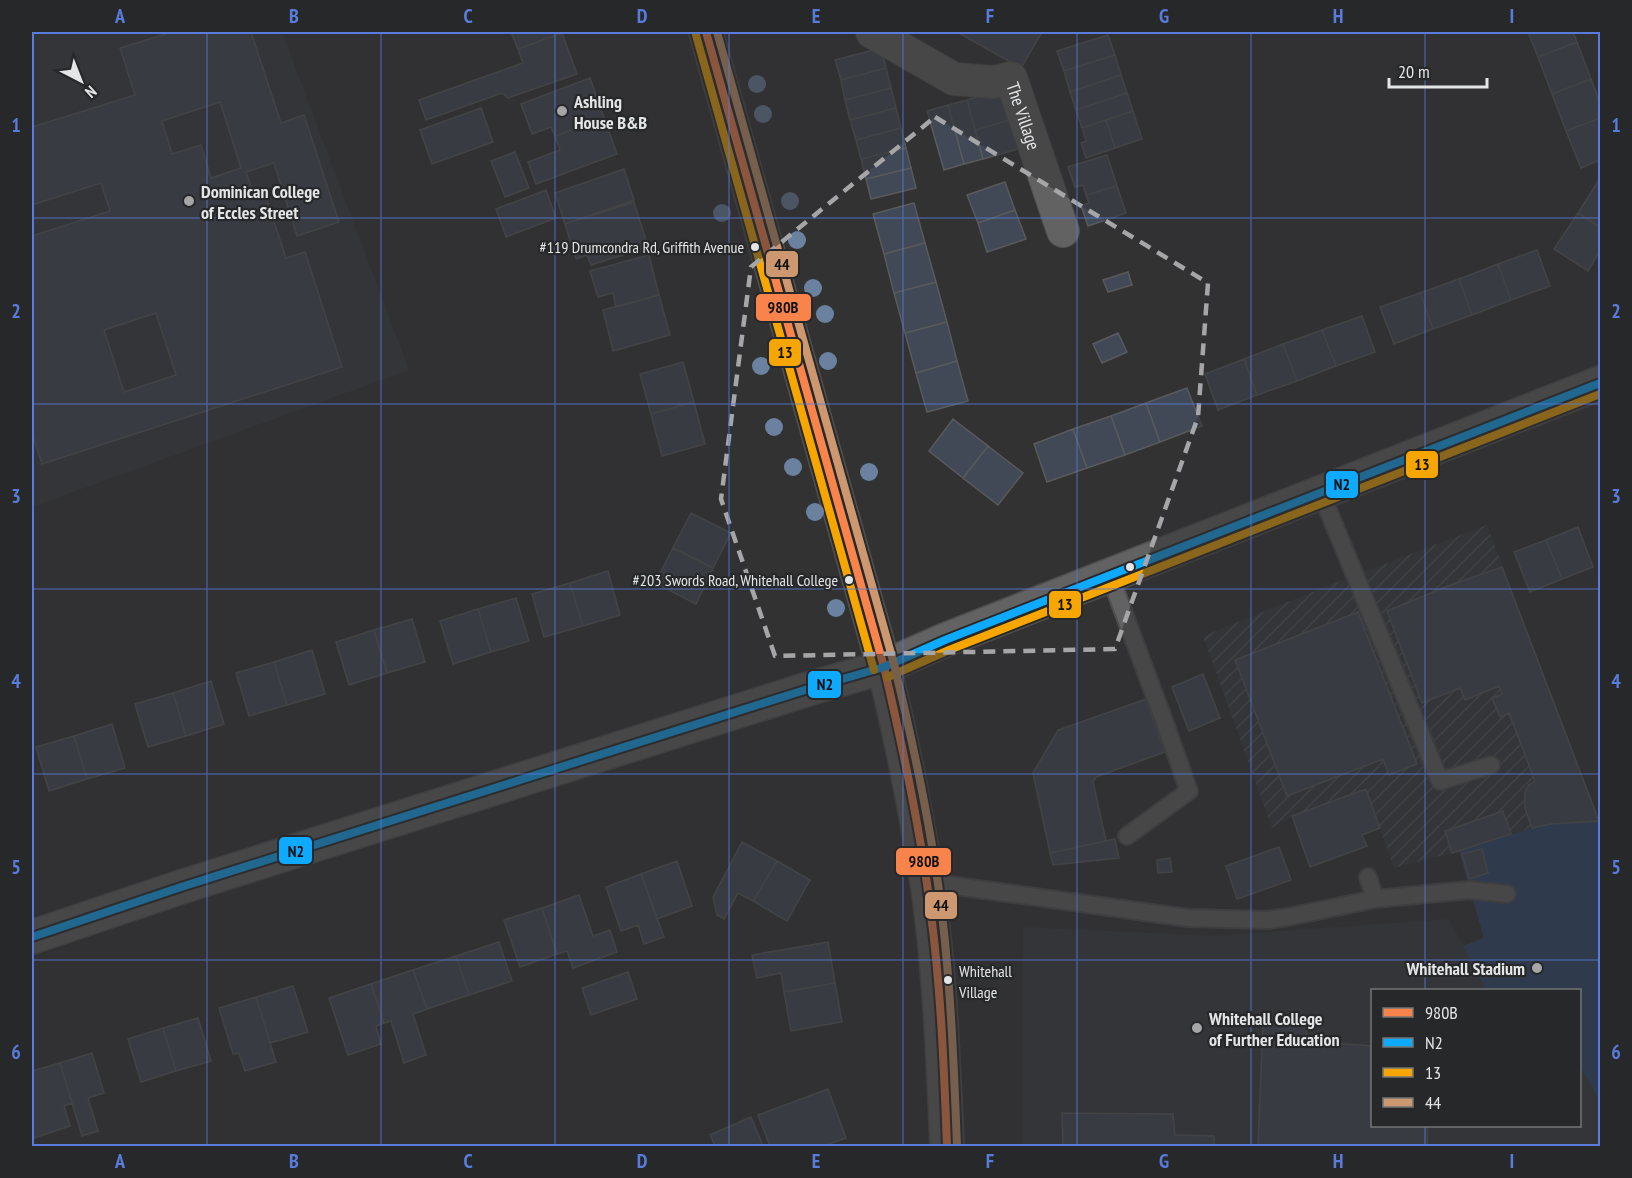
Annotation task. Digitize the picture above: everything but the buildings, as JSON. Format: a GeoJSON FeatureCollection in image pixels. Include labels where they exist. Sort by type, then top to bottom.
{"type":"FeatureCollection","features":[{"type":"Feature","properties":{"kind":"main road"},"geometry":{"type":"LineString","coordinates":[[712,33],[884,667],[904,757],[927,882],[941,1019],[947,1146]]}},
{"type":"Feature","properties":{"kind":"main road"},"geometry":{"type":"LineString","coordinates":[[32,937],[203,880],[884,667],[945,640],[1600,383]]}},
{"type":"Feature","properties":{"kind":"street","name":"The Village"},"geometry":{"type":"LineString","coordinates":[[872,32],[954,79],[993,82],[1011,78],[1063,231]]}},
{"type":"Feature","properties":{"kind":"lane"},"geometry":{"type":"LineString","coordinates":[[1321,493],[1440,781],[1491,765]]}},
{"type":"Feature","properties":{"kind":"lane"},"geometry":{"type":"LineString","coordinates":[[1110,576],[1160,708],[1188,791],[1127,836]]}},
{"type":"Feature","properties":{"kind":"lane"},"geometry":{"type":"LineString","coordinates":[[1368,877],[1375,899]]}},
{"type":"Feature","properties":{"kind":"lane"},"geometry":{"type":"LineString","coordinates":[[927,882],[1188,918],[1268,920],[1375,899],[1469,890],[1507,894]]}},
{"type":"Feature","properties":{"kind":"highlighted area"},"geometry":{"type":"Polygon","coordinates":[[[935,117],[1208,283],[1198,417],[1115,649],[775,656],[721,499],[751,267],[935,117]]]}},
{"type":"Feature","properties":{"kind":"shaded area","name":"Dominican College of Eccles Street"},"geometry":{"type":"Polygon","coordinates":[[[32,32],[282,32],[409,370],[32,507],[32,32]]]}},
{"type":"Feature","properties":{"kind":"shaded area"},"geometry":{"type":"Polygon","coordinates":[[[1487,525],[1599,821],[1551,824],[1394,868],[1366,790],[1292,816],[1272,828],[1203,636],[1487,525]]]}},
{"type":"Feature","properties":{"kind":"shaded area","name":"Whitehall Stadium"},"geometry":{"type":"Polygon","coordinates":[[[1600,820],[1600,1101],[1581,1068],[1581,989],[1485,989],[1463,946],[1484,938],[1459,851],[1551,824],[1600,820]]]}},
{"type":"Feature","properties":{"kind":"shaded area","name":"Whitehall College of Further Education"},"geometry":{"type":"Polygon","coordinates":[[[1449,919],[1485,989],[1371,989],[1371,1127],[1581,1127],[1581,1068],[1600,1101],[1600,1146],[1022,1146],[1023,927],[1217,936],[1449,919]]]}},
{"type":"Feature","properties":{"kind":"transit line","name":"980B"},"geometry":{"type":"LineString","coordinates":[[706,32],[884,667],[898,728],[927,883],[942,1030],[947,1146]]}},
{"type":"Feature","properties":{"kind":"transit line","name":"44"},"geometry":{"type":"LineString","coordinates":[[717,32],[894,664],[915,757],[928,820],[945,943],[952,1030],[957,1146]]}},
{"type":"Feature","properties":{"kind":"transit line","name":"13"},"geometry":{"type":"LineString","coordinates":[[696,35],[874,670]]}},
{"type":"Feature","properties":{"kind":"transit line","name":"N2"},"geometry":{"type":"LineString","coordinates":[[32,937],[181,887],[884,667],[945,640],[1600,383]]}},
{"type":"Feature","properties":{"kind":"transit line","name":"13"},"geometry":{"type":"LineString","coordinates":[[888,677],[949,650],[1600,394]]}},
{"type":"Feature","properties":{"kind":"place","name":"Ashling House B&B"},"geometry":{"type":"Point","coordinates":[562,111]}},
{"type":"Feature","properties":{"kind":"place","name":"Dominican College of Eccles Street"},"geometry":{"type":"Point","coordinates":[189,201]}},
{"type":"Feature","properties":{"kind":"place","name":"#119 Drumcondra Rd, Griffith Avenue"},"geometry":{"type":"Point","coordinates":[755,247]}},
{"type":"Feature","properties":{"kind":"place","name":"#203 Swords Road, Whitehall College"},"geometry":{"type":"Point","coordinates":[849,580]}},
{"type":"Feature","properties":{"kind":"place","name":"Whitehall Stadium"},"geometry":{"type":"Point","coordinates":[1537,968]}},
{"type":"Feature","properties":{"kind":"place","name":"Whitehall Village"},"geometry":{"type":"Point","coordinates":[948,980]}},
{"type":"Feature","properties":{"kind":"place","name":"Whitehall College of Further Education"},"geometry":{"type":"Point","coordinates":[1197,1028]}}]}
